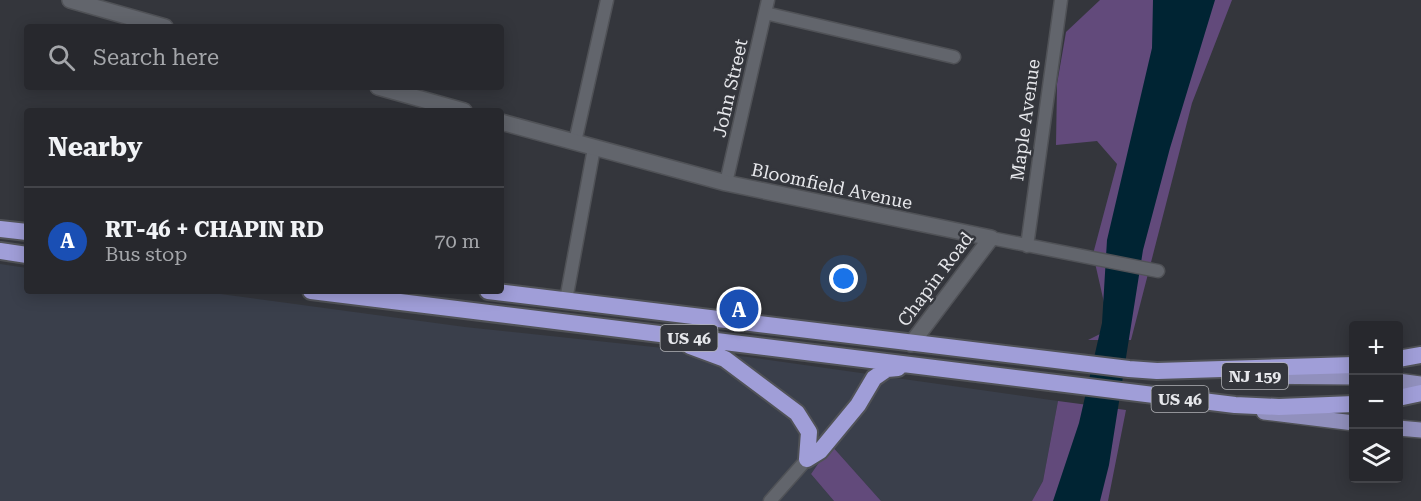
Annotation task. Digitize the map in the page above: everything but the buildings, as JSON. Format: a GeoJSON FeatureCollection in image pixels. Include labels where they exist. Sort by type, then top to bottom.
{"type":"FeatureCollection","features":[{"type":"Feature","properties":{"kind":"highway"},"geometry":{"type":"LineString","coordinates":[[0,229],[24,232]]}},
{"type":"Feature","properties":{"kind":"highway"},"geometry":{"type":"LineString","coordinates":[[0,251],[24,255]]}},
{"type":"Feature","properties":{"kind":"highway","name":"US 46"},"geometry":{"type":"LineString","coordinates":[[504,293],[1072,364],[1129,369],[1157,371],[1349,365]]}},
{"type":"Feature","properties":{"kind":"highway","name":"US 46"},"geometry":{"type":"LineString","coordinates":[[336,294],[1235,405],[1280,407],[1349,405]]}},
{"type":"Feature","properties":{"kind":"highway"},"geometry":{"type":"LineString","coordinates":[[638,331],[705,350],[744,371],[806,423],[810,442],[807,459]]}},
{"type":"Feature","properties":{"kind":"highway"},"geometry":{"type":"LineString","coordinates":[[1403,358],[1421,355]]}},
{"type":"Feature","properties":{"kind":"highway"},"geometry":{"type":"LineString","coordinates":[[807,459],[820,451],[858,405],[868,386],[880,373],[887,369],[915,367]]}},
{"type":"Feature","properties":{"kind":"highway"},"geometry":{"type":"LineString","coordinates":[[1403,395],[1419,387]]}},
{"type":"Feature","properties":{"kind":"main road","name":"NJ 159"},"geometry":{"type":"LineString","coordinates":[[1157,371],[1202,375],[1349,377]]}},
{"type":"Feature","properties":{"kind":"main road"},"geometry":{"type":"LineString","coordinates":[[1403,382],[1419,387]]}},
{"type":"Feature","properties":{"kind":"main road","name":"NJ 159"},"geometry":{"type":"LineString","coordinates":[[1235,405],[1287,416],[1349,423]]}},
{"type":"Feature","properties":{"kind":"main road"},"geometry":{"type":"LineString","coordinates":[[1403,428],[1421,430]]}},
{"type":"Feature","properties":{"kind":"street"},"geometry":{"type":"LineString","coordinates":[[70,0],[154,24]]}},
{"type":"Feature","properties":{"kind":"street"},"geometry":{"type":"LineString","coordinates":[[575,142],[607,0]]}},
{"type":"Feature","properties":{"kind":"street","name":"Maple Avenue"},"geometry":{"type":"LineString","coordinates":[[1027,246],[1061,0]]}},
{"type":"Feature","properties":{"kind":"street"},"geometry":{"type":"LineString","coordinates":[[767,6],[954,57]]}},
{"type":"Feature","properties":{"kind":"street","name":"John Street"},"geometry":{"type":"LineString","coordinates":[[726,183],[767,6]]}},
{"type":"Feature","properties":{"kind":"street"},"geometry":{"type":"LineString","coordinates":[[389,90],[453,108]]}},
{"type":"Feature","properties":{"kind":"street","name":"Bloomfield Avenue"},"geometry":{"type":"LineString","coordinates":[[504,123],[726,183],[1158,271]]}},
{"type":"Feature","properties":{"kind":"street"},"geometry":{"type":"LineString","coordinates":[[566,300],[594,148]]}},
{"type":"Feature","properties":{"kind":"street","name":"Chapin Road"},"geometry":{"type":"LineString","coordinates":[[911,344],[991,238]]}},
{"type":"Feature","properties":{"kind":"street"},"geometry":{"type":"LineString","coordinates":[[770,501],[807,459]]}},
{"type":"Feature","properties":{"kind":"shaded area"},"geometry":{"type":"Polygon","coordinates":[[[1100,0],[1232,0],[1192,103],[1131,340],[1088,340],[1110,329],[1093,254],[1117,164],[1097,141],[1056,145],[1057,84],[1066,32],[1100,0]]]}},
{"type":"Feature","properties":{"kind":"shaded area"},"geometry":{"type":"Polygon","coordinates":[[[0,264],[24,268],[24,294],[220,294],[465,327],[748,357],[1058,401],[1043,481],[1032,501],[881,501],[831,445],[811,474],[834,501],[0,501],[0,264]]]}},
{"type":"Feature","properties":{"kind":"shaded area"},"geometry":{"type":"Polygon","coordinates":[[[1058,401],[1126,410],[1108,501],[1032,501],[1043,481],[1058,401]]]}},
{"type":"Feature","properties":{"kind":"shaded area"},"geometry":{"type":"Polygon","coordinates":[[[831,445],[881,501],[834,501],[811,474],[831,445]]]}},
{"type":"Feature","properties":{"kind":"water"},"geometry":{"type":"Polygon","coordinates":[[[1153,0],[1215,0],[1170,148],[1143,250],[1109,465],[1100,501],[1053,501],[1079,423],[1102,323],[1107,240],[1152,48],[1153,0]]]}},
{"type":"Feature","properties":{"kind":"place","name":"RT-46 + CHAPIN RD"},"geometry":{"type":"Point","coordinates":[739,309]}}]}
